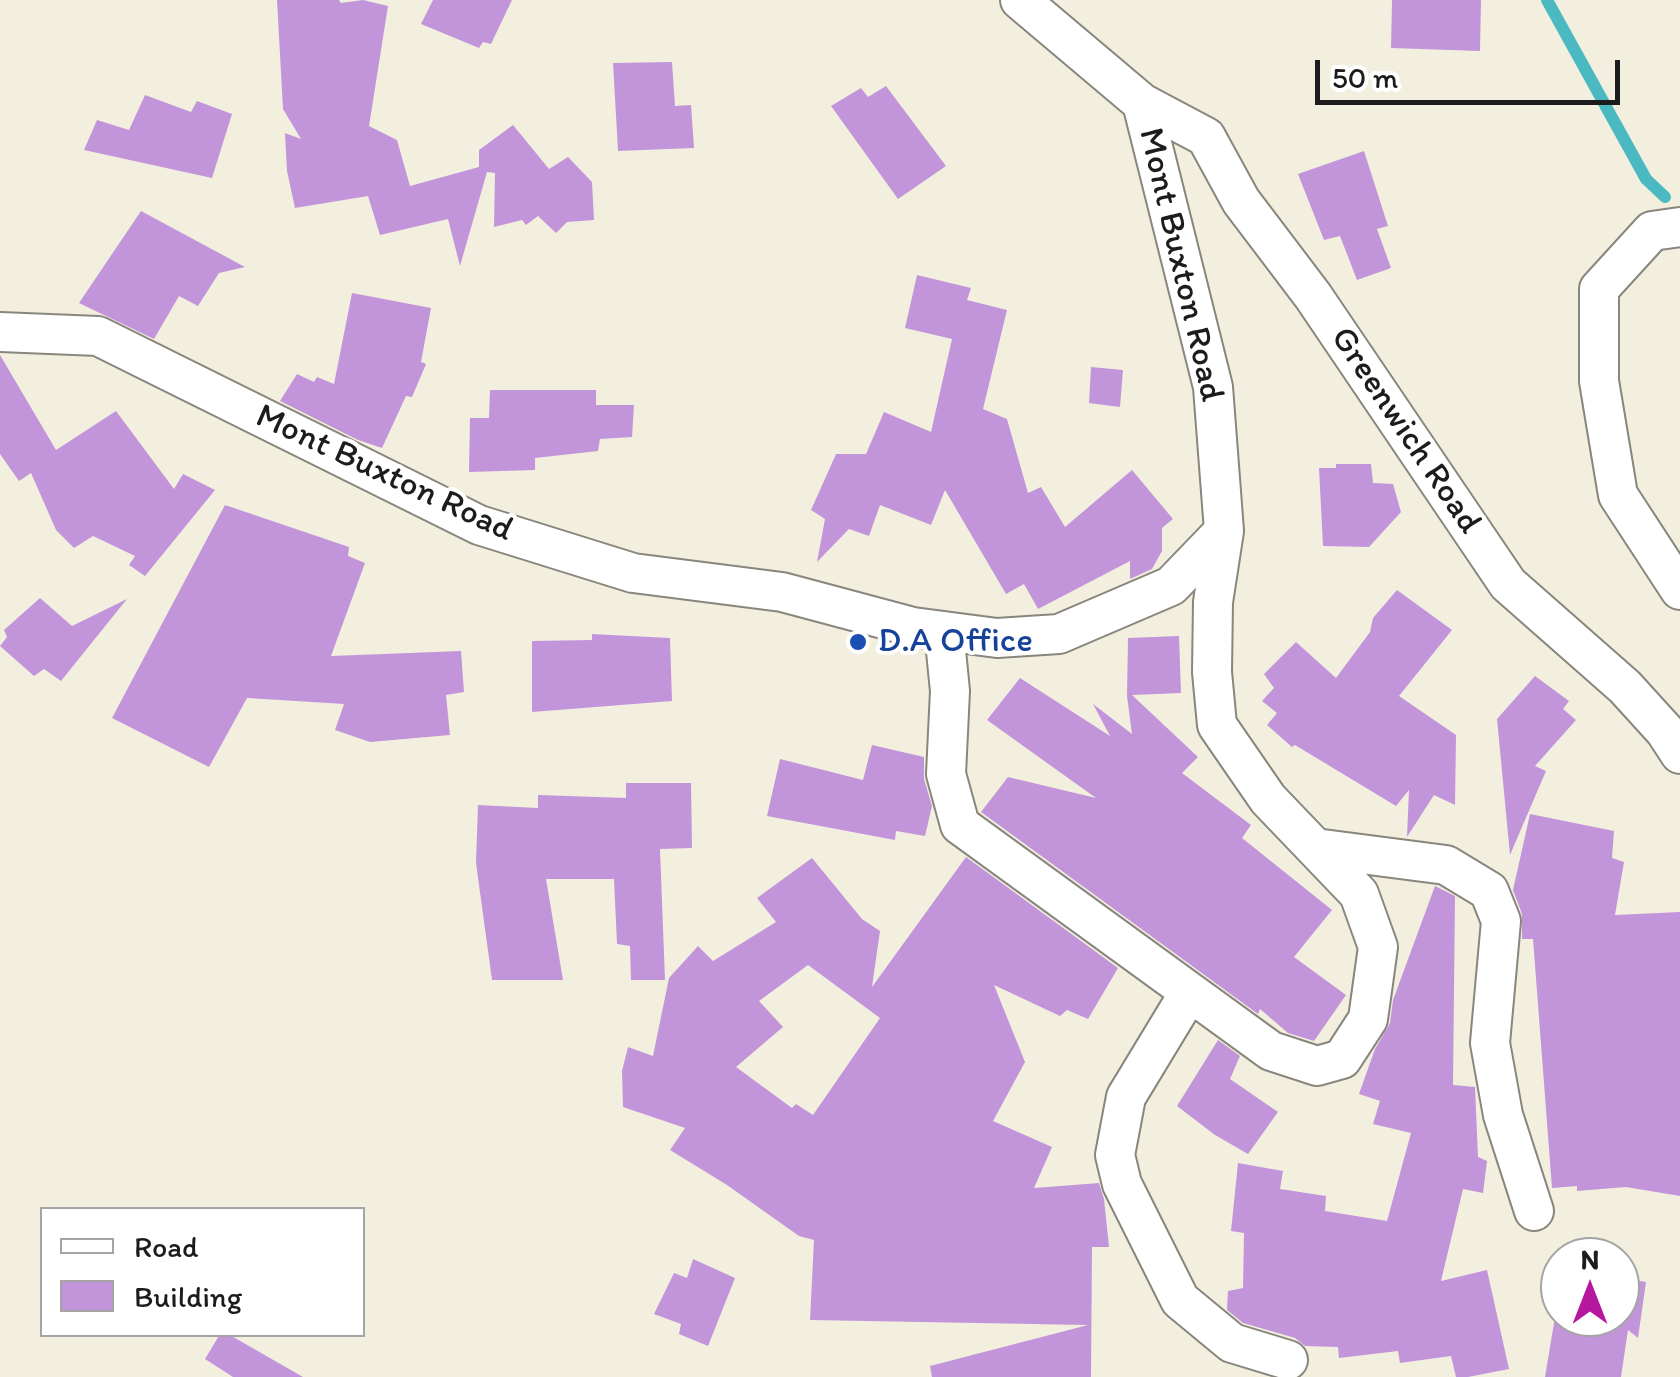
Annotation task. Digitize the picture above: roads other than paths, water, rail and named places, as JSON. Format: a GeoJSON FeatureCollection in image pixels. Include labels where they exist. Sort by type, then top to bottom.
{"type":"FeatureCollection","features":[{"type":"Feature","properties":{"kind":"street","name":"Mont Buxton Road"},"geometry":{"type":"LineString","coordinates":[[0,332],[98,336],[479,525],[633,573],[782,592],[913,627],[997,638],[1059,634],[1171,586],[1224,531],[1213,387],[1142,103],[1020,0]]}},
{"type":"Feature","properties":{"kind":"street","name":"Greenwich Road"},"geometry":{"type":"LineString","coordinates":[[1142,103],[1206,137],[1241,201],[1312,296],[1508,584],[1625,687],[1680,754]]}},
{"type":"Feature","properties":{"kind":"street"},"geometry":{"type":"LineString","coordinates":[[1680,227],[1652,231],[1599,289],[1599,381],[1618,496],[1680,590]]}},
{"type":"Feature","properties":{"kind":"street"},"geometry":{"type":"LineString","coordinates":[[944,631],[950,690],[946,774],[960,824],[1271,1052],[1317,1066],[1342,1059],[1368,1019],[1378,946],[1360,894],[1268,799],[1218,725],[1212,672],[1213,602],[1224,531]]}},
{"type":"Feature","properties":{"kind":"street"},"geometry":{"type":"LineString","coordinates":[[1314,848],[1446,865],[1488,891],[1501,922],[1490,1043],[1503,1115],[1534,1211]]}},
{"type":"Feature","properties":{"kind":"street"},"geometry":{"type":"LineString","coordinates":[[1189,992],[1126,1097],[1115,1155],[1122,1184],[1180,1300],[1232,1343],[1288,1360]]}},
{"type":"Feature","properties":{"kind":"waterway"},"geometry":{"type":"LineString","coordinates":[[1547,0],[1646,179],[1665,197]]}},
{"type":"Feature","properties":{"kind":"place","name":"D.A Office"},"geometry":{"type":"Point","coordinates":[858,642]}}]}
